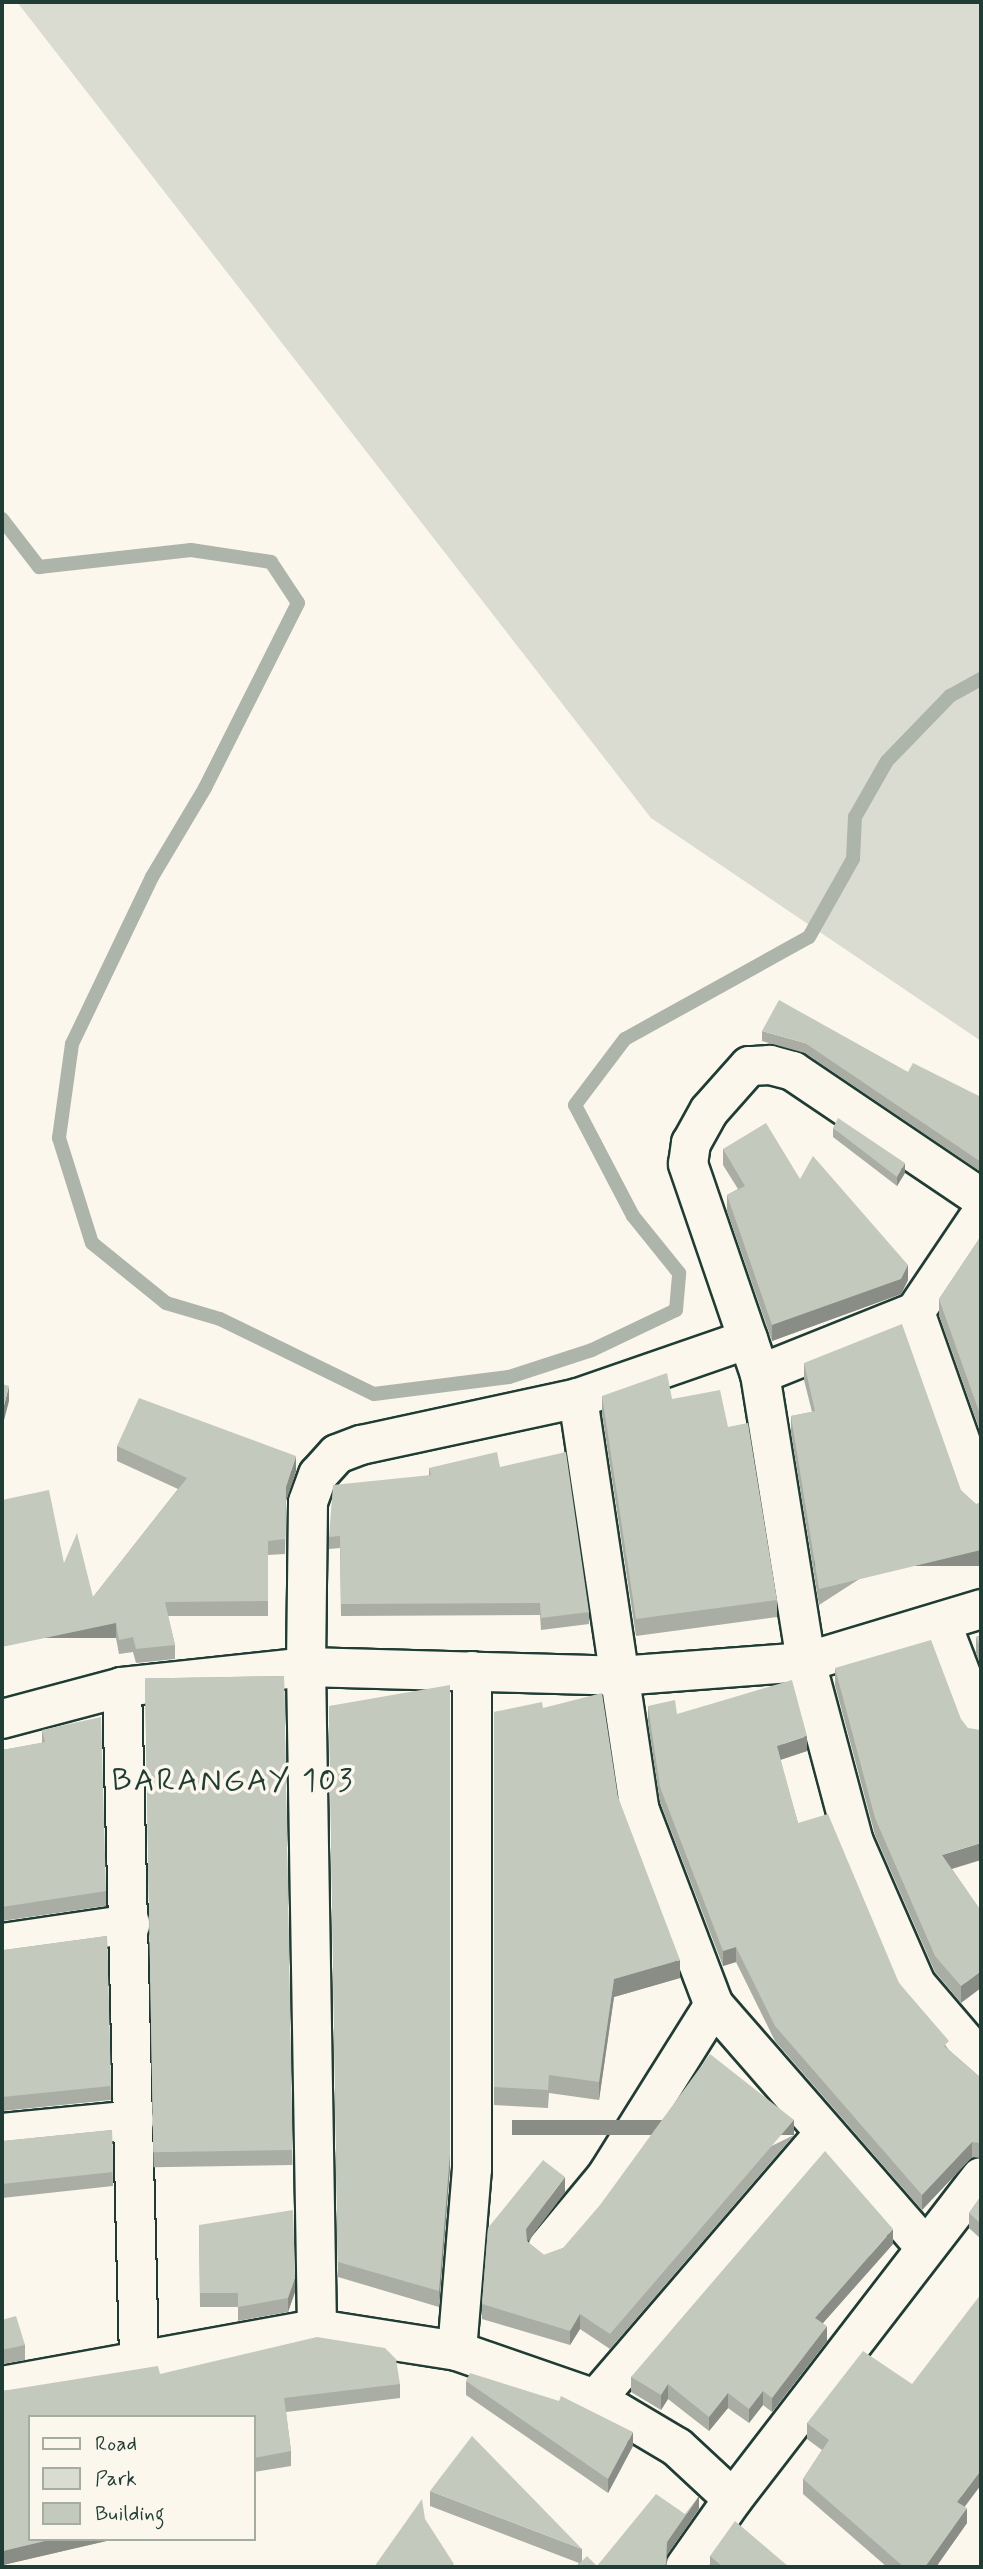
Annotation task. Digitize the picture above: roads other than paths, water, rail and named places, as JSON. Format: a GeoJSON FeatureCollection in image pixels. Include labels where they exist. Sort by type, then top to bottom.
{"type":"FeatureCollection","features":[{"type":"Feature","properties":{"kind":"street"},"geometry":{"type":"LineString","coordinates":[[981,1198],[793,1071],[749,1066],[709,1111],[688,1164],[754,1357],[806,1662],[854,1842],[911,1972],[981,2060]]}},
{"type":"Feature","properties":{"kind":"street"},"geometry":{"type":"LineString","coordinates":[[317,2329],[306,1667],[308,1502],[318,1475],[337,1454],[754,1357],[915,1312],[981,1214]]}},
{"type":"Feature","properties":{"kind":"street"},"geometry":{"type":"LineString","coordinates":[[915,1312],[981,1499]]}},
{"type":"Feature","properties":{"kind":"street"},"geometry":{"type":"LineString","coordinates":[[578,1398],[639,1808],[714,2005],[823,2135],[923,2245]]}},
{"type":"Feature","properties":{"kind":"street"},"geometry":{"type":"LineString","coordinates":[[2,1719],[122,1687],[306,1667],[619,1676],[806,1662],[981,1609]]}},
{"type":"Feature","properties":{"kind":"street"},"geometry":{"type":"LineString","coordinates":[[941,1622],[981,1727]]}},
{"type":"Feature","properties":{"kind":"street"},"geometry":{"type":"LineString","coordinates":[[457,2351],[472,2169],[472,1671]]}},
{"type":"Feature","properties":{"kind":"street"},"geometry":{"type":"LineString","coordinates":[[122,1687],[131,1924],[139,2357]]}},
{"type":"Feature","properties":{"kind":"street"},"geometry":{"type":"LineString","coordinates":[[2,1944],[131,1924]]}},
{"type":"Feature","properties":{"kind":"street"},"geometry":{"type":"LineString","coordinates":[[547,2248],[606,2177],[714,2005]]}},
{"type":"Feature","properties":{"kind":"street"},"geometry":{"type":"LineString","coordinates":[[2,2133],[134,2120]]}},
{"type":"Feature","properties":{"kind":"street"},"geometry":{"type":"LineString","coordinates":[[596,2399],[823,2135]]}},
{"type":"Feature","properties":{"kind":"street"},"geometry":{"type":"LineString","coordinates":[[685,2567],[923,2245],[981,2178]]}},
{"type":"Feature","properties":{"kind":"street"},"geometry":{"type":"LineString","coordinates":[[2,2386],[139,2357],[317,2329],[457,2351],[596,2399],[677,2447],[733,2499]]}},
{"type":"Feature","properties":{"kind":"waterway"},"geometry":{"type":"LineString","coordinates":[[2,519],[39,567],[191,550],[271,562],[298,603],[205,788],[152,877],[72,1044],[59,1138],[92,1243],[166,1303],[220,1319],[374,1394],[509,1377],[592,1350],[676,1310],[679,1273],[633,1216],[575,1105],[625,1039],[809,937],[853,859],[855,817],[887,761],[950,696],[981,679]]}},
{"type":"Feature","properties":{"kind":"district","name":"BARANGAY 103"},"geometry":{"type":"Point","coordinates":[233,1781]}}]}
